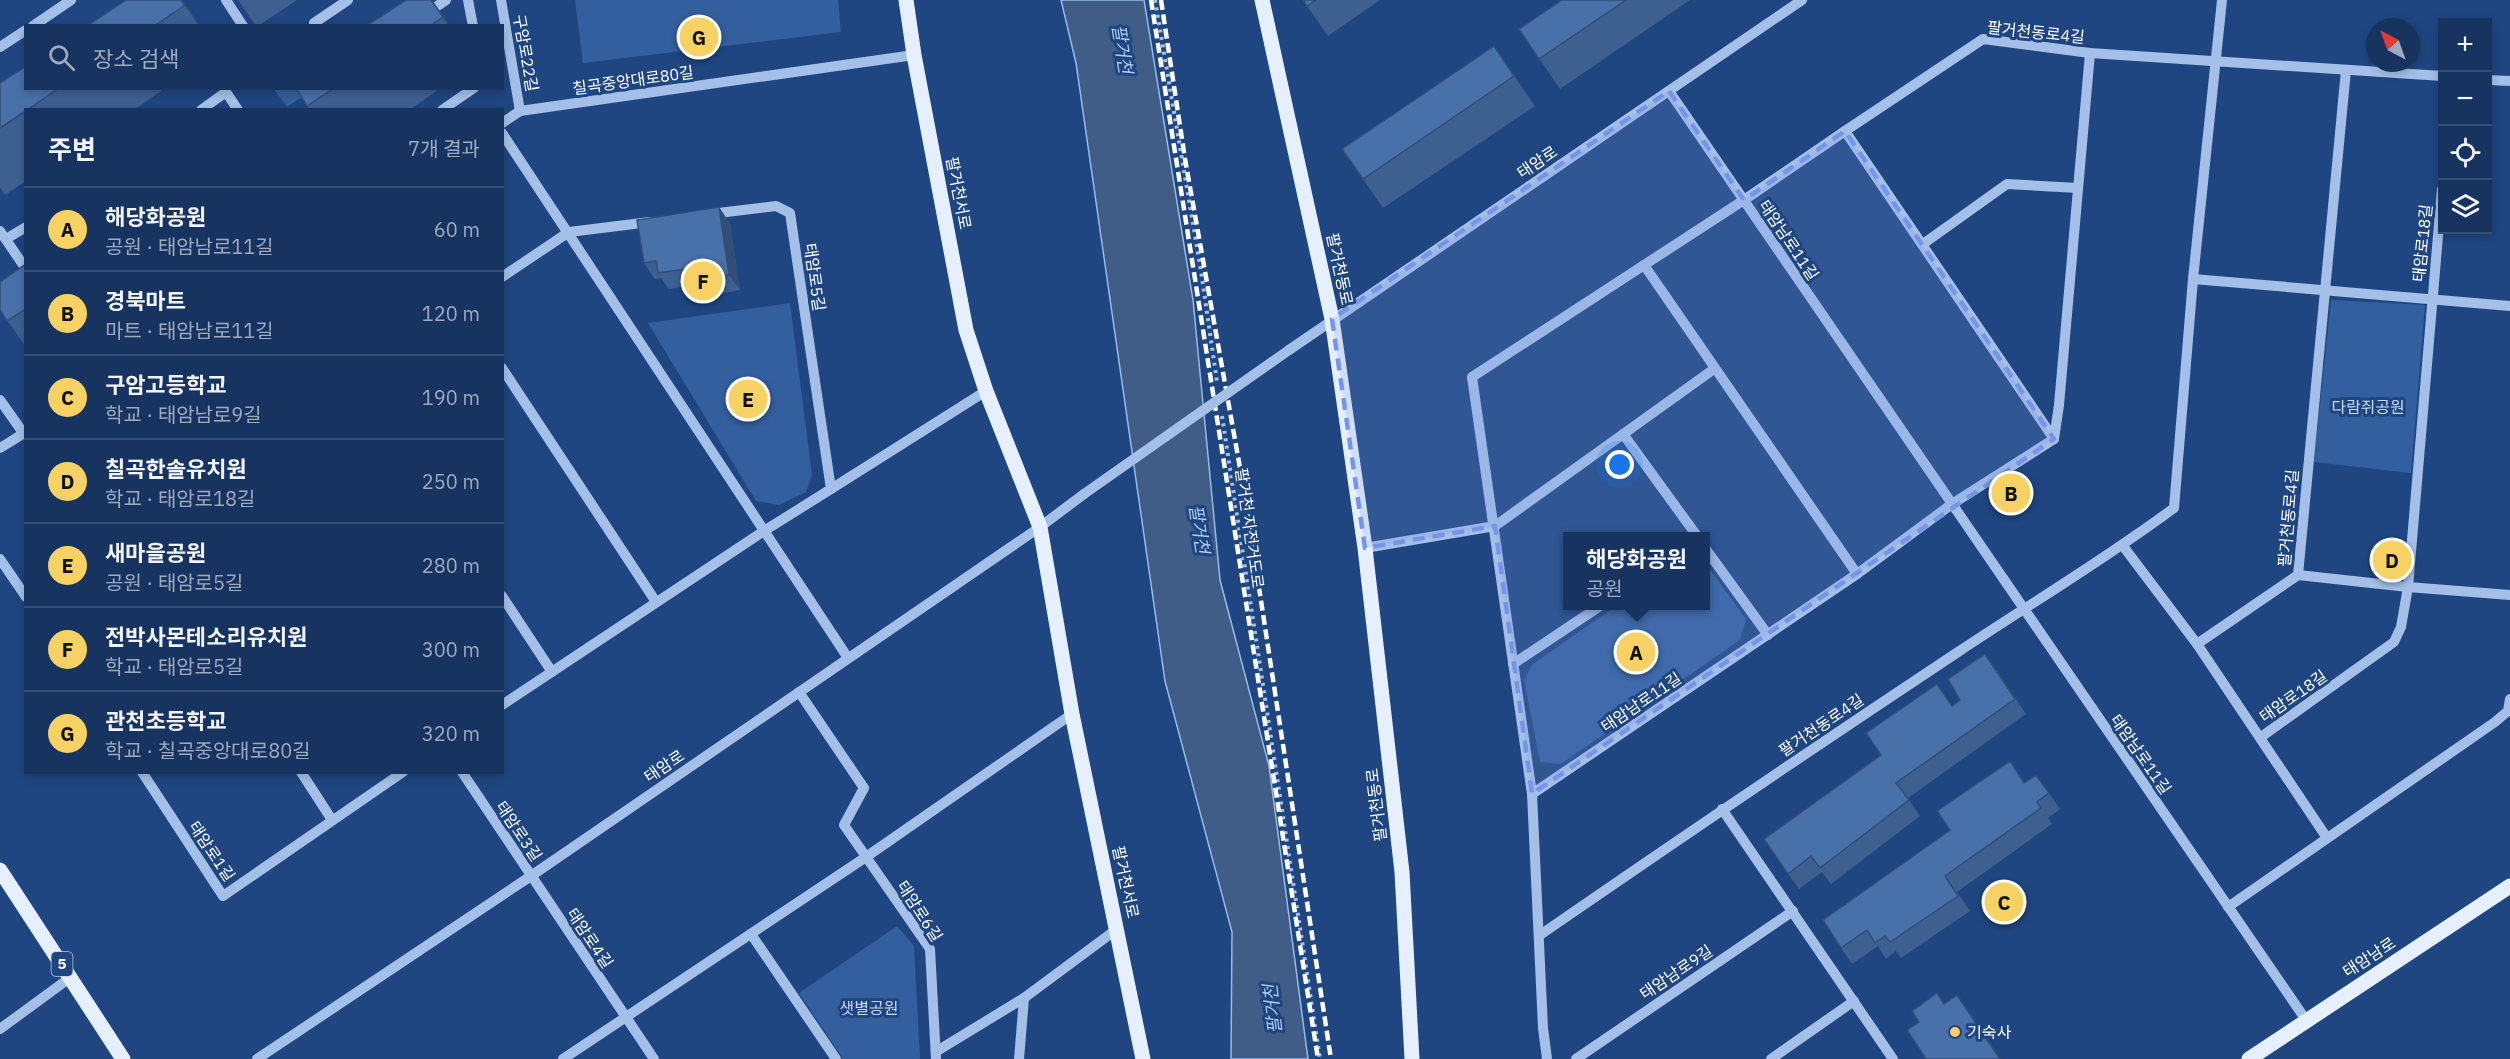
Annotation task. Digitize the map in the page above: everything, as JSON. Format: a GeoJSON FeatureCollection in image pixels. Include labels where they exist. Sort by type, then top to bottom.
{"type":"FeatureCollection","features":[{"type":"Feature","properties":{"kind":"main road","name":"팔거천서로"},"geometry":{"type":"LineString","coordinates":[[906,0],[914,55],[966,330],[986,391],[1040,527],[1072,714],[1118,928],[1143,1059]]}},
{"type":"Feature","properties":{"kind":"main road","name":"팔거천동로"},"geometry":{"type":"LineString","coordinates":[[1263,0],[1332,319],[1365,548],[1402,872],[1412,1059]]}},
{"type":"Feature","properties":{"kind":"main road","name":"5"},"geometry":{"type":"LineString","coordinates":[[0,870],[123,1059]]}},
{"type":"Feature","properties":{"kind":"main road","name":"태암남로"},"geometry":{"type":"LineString","coordinates":[[2249,1059],[2510,886]]}},
{"type":"Feature","properties":{"kind":"street"},"geometry":{"type":"LineString","coordinates":[[36,24],[71,0]]}},
{"type":"Feature","properties":{"kind":"street"},"geometry":{"type":"LineString","coordinates":[[226,0],[242,24]]}},
{"type":"Feature","properties":{"kind":"street"},"geometry":{"type":"LineString","coordinates":[[314,24],[348,0]]}},
{"type":"Feature","properties":{"kind":"street"},"geometry":{"type":"LineString","coordinates":[[411,24],[446,0]]}},
{"type":"Feature","properties":{"kind":"street"},"geometry":{"type":"LineString","coordinates":[[468,0],[473,24]]}},
{"type":"Feature","properties":{"kind":"street","name":"구암로22길"},"geometry":{"type":"LineString","coordinates":[[501,0],[520,111]]}},
{"type":"Feature","properties":{"kind":"street","name":"태암로"},"geometry":{"type":"LineString","coordinates":[[257,1059],[531,876],[1040,527],[1332,319],[1802,0]]}},
{"type":"Feature","properties":{"kind":"street","name":"팔거천동로4길"},"geometry":{"type":"LineString","coordinates":[[1540,935],[2023,609],[2123,546],[2174,508],[2193,279],[2222,0]]}},
{"type":"Feature","properties":{"kind":"street"},"geometry":{"type":"LineString","coordinates":[[0,47],[24,31]]}},
{"type":"Feature","properties":{"kind":"street","name":"팔거천동로4길"},"geometry":{"type":"LineString","coordinates":[[1845,131],[1983,39],[2090,53],[2438,76]]}},
{"type":"Feature","properties":{"kind":"street"},"geometry":{"type":"LineString","coordinates":[[2054,439],[2059,405],[2090,53]]}},
{"type":"Feature","properties":{"kind":"street","name":"칠곡중앙대로80길"},"geometry":{"type":"LineString","coordinates":[[504,122],[520,111],[914,55]]}},
{"type":"Feature","properties":{"kind":"street","name":"팔거천동로4길"},"geometry":{"type":"LineString","coordinates":[[2197,644],[2298,575],[2346,70]]}},
{"type":"Feature","properties":{"kind":"street"},"geometry":{"type":"LineString","coordinates":[[2492,80],[2510,81]]}},
{"type":"Feature","properties":{"kind":"street"},"geometry":{"type":"LineString","coordinates":[[445,108],[471,90]]}},
{"type":"Feature","properties":{"kind":"street","name":"태암남로11길"},"geometry":{"type":"LineString","coordinates":[[1669,91],[2306,1020]]}},
{"type":"Feature","properties":{"kind":"street"},"geometry":{"type":"LineString","coordinates":[[204,108],[226,92],[237,108]]}},
{"type":"Feature","properties":{"kind":"street"},"geometry":{"type":"LineString","coordinates":[[1845,131],[2054,439]]}},
{"type":"Feature","properties":{"kind":"street","name":"태암남로11길"},"geometry":{"type":"LineString","coordinates":[[1495,526],[1472,377],[1744,200],[1845,131]]}},
{"type":"Feature","properties":{"kind":"street"},"geometry":{"type":"LineString","coordinates":[[504,136],[848,658]]}},
{"type":"Feature","properties":{"kind":"street"},"geometry":{"type":"LineString","coordinates":[[1923,244],[2007,184],[2078,188]]}},
{"type":"Feature","properties":{"kind":"street","name":"태암로5길"},"geometry":{"type":"LineString","coordinates":[[695,216],[776,206],[790,213],[831,489]]}},
{"type":"Feature","properties":{"kind":"street"},"geometry":{"type":"LineString","coordinates":[[504,276],[569,232],[661,220]]}},
{"type":"Feature","properties":{"kind":"street"},"geometry":{"type":"LineString","coordinates":[[24,228],[3,235],[24,266]]}},
{"type":"Feature","properties":{"kind":"street","name":"태암로18길"},"geometry":{"type":"LineString","coordinates":[[2327,838],[2261,737],[2394,642],[2401,627],[2408,587],[2438,229]]}},
{"type":"Feature","properties":{"kind":"street"},"geometry":{"type":"LineString","coordinates":[[1644,265],[1857,574]]}},
{"type":"Feature","properties":{"kind":"street"},"geometry":{"type":"LineString","coordinates":[[2193,279],[2431,300]]}},
{"type":"Feature","properties":{"kind":"street","name":"태암로18길"},"geometry":{"type":"LineString","coordinates":[[2431,300],[2510,306]]}},
{"type":"Feature","properties":{"kind":"street"},"geometry":{"type":"LineString","coordinates":[[1365,548],[1495,526],[1714,369]]}},
{"type":"Feature","properties":{"kind":"street"},"geometry":{"type":"LineString","coordinates":[[504,371],[656,603]]}},
{"type":"Feature","properties":{"kind":"street"},"geometry":{"type":"LineString","coordinates":[[504,704],[764,531],[986,391]]}},
{"type":"Feature","properties":{"kind":"street"},"geometry":{"type":"LineString","coordinates":[[0,400],[24,432]]}},
{"type":"Feature","properties":{"kind":"street"},"geometry":{"type":"LineString","coordinates":[[0,448],[24,434]]}},
{"type":"Feature","properties":{"kind":"street"},"geometry":{"type":"LineString","coordinates":[[1623,434],[1693,532]]}},
{"type":"Feature","properties":{"kind":"street","name":"태암남로11길"},"geometry":{"type":"LineString","coordinates":[[1532,794],[1857,574],[1952,504],[2054,439]]}},
{"type":"Feature","properties":{"kind":"street"},"geometry":{"type":"LineString","coordinates":[[1495,526],[1532,794],[1543,1028],[1547,1059]]}},
{"type":"Feature","properties":{"kind":"street"},"geometry":{"type":"LineString","coordinates":[[2123,546],[2197,644],[2261,737]]}},
{"type":"Feature","properties":{"kind":"street"},"geometry":{"type":"LineString","coordinates":[[1710,555],[1768,635]]}},
{"type":"Feature","properties":{"kind":"street"},"geometry":{"type":"LineString","coordinates":[[0,559],[24,595]]}},
{"type":"Feature","properties":{"kind":"street"},"geometry":{"type":"LineString","coordinates":[[2298,575],[2510,595]]}},
{"type":"Feature","properties":{"kind":"street"},"geometry":{"type":"LineString","coordinates":[[504,599],[552,672]]}},
{"type":"Feature","properties":{"kind":"street"},"geometry":{"type":"LineString","coordinates":[[1513,664],[1594,610]]}},
{"type":"Feature","properties":{"kind":"street","name":"태암로6길"},"geometry":{"type":"LineString","coordinates":[[799,692],[864,788],[844,825],[930,949],[936,1055]]}},
{"type":"Feature","properties":{"kind":"street"},"geometry":{"type":"LineString","coordinates":[[2228,907],[2495,722],[2508,711],[2510,699]]}},
{"type":"Feature","properties":{"kind":"street"},"geometry":{"type":"LineString","coordinates":[[563,1059],[866,857],[1072,714]]}},
{"type":"Feature","properties":{"kind":"street","name":"태암로1길"},"geometry":{"type":"LineString","coordinates":[[143,774],[224,896],[332,820]]}},
{"type":"Feature","properties":{"kind":"street"},"geometry":{"type":"LineString","coordinates":[[302,774],[332,820],[400,774]]}},
{"type":"Feature","properties":{"kind":"street","name":"태암로3길"},"geometry":{"type":"LineString","coordinates":[[463,774],[531,876]]}},
{"type":"Feature","properties":{"kind":"street"},"geometry":{"type":"LineString","coordinates":[[1722,810],[1893,1059]]}},
{"type":"Feature","properties":{"kind":"street","name":"태암로4길"},"geometry":{"type":"LineString","coordinates":[[531,876],[654,1059]]}},
{"type":"Feature","properties":{"kind":"street","name":"태암남로9길"},"geometry":{"type":"LineString","coordinates":[[1576,1059],[1793,911]]}},
{"type":"Feature","properties":{"kind":"street"},"geometry":{"type":"LineString","coordinates":[[936,1055],[1024,998],[1118,928]]}},
{"type":"Feature","properties":{"kind":"street"},"geometry":{"type":"LineString","coordinates":[[751,934],[836,1059]]}},
{"type":"Feature","properties":{"kind":"street"},"geometry":{"type":"LineString","coordinates":[[0,1029],[71,977]]}},
{"type":"Feature","properties":{"kind":"street"},"geometry":{"type":"LineString","coordinates":[[1019,1059],[1024,998]]}},
{"type":"Feature","properties":{"kind":"street"},"geometry":{"type":"LineString","coordinates":[[1771,1059],[1854,1001]]}},
{"type":"Feature","properties":{"kind":"path"},"geometry":{"type":"LineString","coordinates":[[1155,0],[1201,271],[1218,388]]}},
{"type":"Feature","properties":{"kind":"path","name":"팔거천 자전거도로"},"geometry":{"type":"LineString","coordinates":[[1221,412],[1320,1059]]}},
{"type":"Feature","properties":{"kind":"highlighted area"},"geometry":{"type":"Polygon","coordinates":[[[1669,91],[1744,200],[1845,131],[2054,439],[1532,794],[1495,526],[1365,548],[1332,319],[1669,91]]]}},
{"type":"Feature","properties":{"kind":"green space"},"geometry":{"type":"Polygon","coordinates":[[[575,0],[838,0],[841,32],[583,63],[575,0]]]}},
{"type":"Feature","properties":{"kind":"green space"},"geometry":{"type":"Polygon","coordinates":[[[275,90],[312,90],[287,107],[275,90]]]}},
{"type":"Feature","properties":{"kind":"green space","name":"다람쥐공원"},"geometry":{"type":"Polygon","coordinates":[[[2331,300],[2425,305],[2411,473],[2314,462],[2331,300]]]}},
{"type":"Feature","properties":{"kind":"green space"},"geometry":{"type":"Polygon","coordinates":[[[790,303],[812,475],[806,492],[779,505],[756,501],[648,323],[790,303]]]}},
{"type":"Feature","properties":{"kind":"green space"},"geometry":{"type":"Polygon","coordinates":[[[1710,570],[1746,619],[1740,640],[1561,764],[1540,762],[1524,680],[1533,664],[1610,610],[1710,610],[1710,570]]]}},
{"type":"Feature","properties":{"kind":"green space","name":"샛별공원"},"geometry":{"type":"Polygon","coordinates":[[[897,926],[914,946],[920,1059],[843,1059],[799,993],[897,926]]]}},
{"type":"Feature","properties":{"kind":"water","name":"팔거천"},"geometry":{"type":"Polygon","coordinates":[[[1061,0],[1144,0],[1193,300],[1220,580],[1269,766],[1308,1059],[1231,1059],[1232,932],[1165,681],[1076,63],[1061,0]]]}},
{"type":"Feature","properties":{"kind":"building"},"geometry":{"type":"Polygon","coordinates":[[[126,0],[181,0],[185,5],[157,24],[90,24],[126,0]]]}},
{"type":"Feature","properties":{"kind":"building"},"geometry":{"type":"Polygon","coordinates":[[[406,0],[431,0],[443,17],[433,24],[369,24],[406,0]]]}},
{"type":"Feature","properties":{"kind":"building"},"geometry":{"type":"Polygon","coordinates":[[[1303,0],[1316,0],[1307,6],[1303,0]]]}},
{"type":"Feature","properties":{"kind":"building"},"geometry":{"type":"Polygon","coordinates":[[[1562,0],[1626,0],[1539,59],[1519,29],[1562,0]]]}},
{"type":"Feature","properties":{"kind":"building"},"geometry":{"type":"Polygon","coordinates":[[[1494,46],[1514,76],[1363,179],[1342,149],[1494,46]]]}},
{"type":"Feature","properties":{"kind":"building"},"geometry":{"type":"Polygon","coordinates":[[[24,67],[24,90],[56,90],[30,108],[24,108],[24,112],[0,128],[0,83],[24,67]]]}},
{"type":"Feature","properties":{"kind":"building"},"geometry":{"type":"Polygon","coordinates":[[[297,90],[331,90],[307,106],[297,90]]]}},
{"type":"Feature","properties":{"kind":"building"},"geometry":{"type":"Polygon","coordinates":[[[719,207],[729,275],[701,279],[700,267],[658,273],[656,261],[644,263],[637,220],[719,207]]]}},
{"type":"Feature","properties":{"kind":"building"},"geometry":{"type":"Polygon","coordinates":[[[24,265],[24,310],[7,321],[0,310],[0,282],[24,265]]]}},
{"type":"Feature","properties":{"kind":"building"},"geometry":{"type":"Polygon","coordinates":[[[1985,654],[2015,699],[1896,783],[1909,800],[1820,868],[1811,856],[1788,874],[1764,839],[1881,755],[1866,733],[1937,684],[1952,706],[1960,700],[1948,679],[1985,654]]]}},
{"type":"Feature","properties":{"kind":"building"},"geometry":{"type":"Polygon","coordinates":[[[2010,761],[2024,783],[2036,775],[2049,793],[2037,802],[2041,808],[1945,876],[1958,896],[1890,942],[1885,936],[1875,943],[1867,930],[1841,948],[1823,920],[1950,830],[1937,811],[2010,761]]]}},
{"type":"Feature","properties":{"kind":"building","name":"기숙사"},"geometry":{"type":"Polygon","coordinates":[[[1937,993],[1944,1004],[1957,995],[2000,1059],[1926,1059],[1907,1030],[1919,1022],[1912,1011],[1937,993]]]}},
{"type":"Feature","properties":{"kind":"railway"},"geometry":{"type":"LineString","coordinates":[[1151,0],[1318,1059]]}},
{"type":"Feature","properties":{"kind":"railway"},"geometry":{"type":"LineString","coordinates":[[1161,0],[1185,159],[1245,496],[1331,1059]]}},
{"type":"Feature","properties":{"kind":"place","name":"관천초등학교"},"geometry":{"type":"Point","coordinates":[699,37]}},
{"type":"Feature","properties":{"kind":"place","name":"전박사몬테소리유치원"},"geometry":{"type":"Point","coordinates":[703,281]}},
{"type":"Feature","properties":{"kind":"place","name":"새마을공원"},"geometry":{"type":"Point","coordinates":[748,399]}},
{"type":"Feature","properties":{"kind":"place","name":"경북마트"},"geometry":{"type":"Point","coordinates":[2011,493]}},
{"type":"Feature","properties":{"kind":"place","name":"칠곡한솔유치원"},"geometry":{"type":"Point","coordinates":[2392,560]}},
{"type":"Feature","properties":{"kind":"place","name":"해당화공원"},"geometry":{"type":"Point","coordinates":[1636,652]}},
{"type":"Feature","properties":{"kind":"place","name":"구암고등학교"},"geometry":{"type":"Point","coordinates":[2004,902]}},
{"type":"Feature","properties":{"kind":"place","name":"기숙사"},"geometry":{"type":"Point","coordinates":[1955,1032]}}]}
